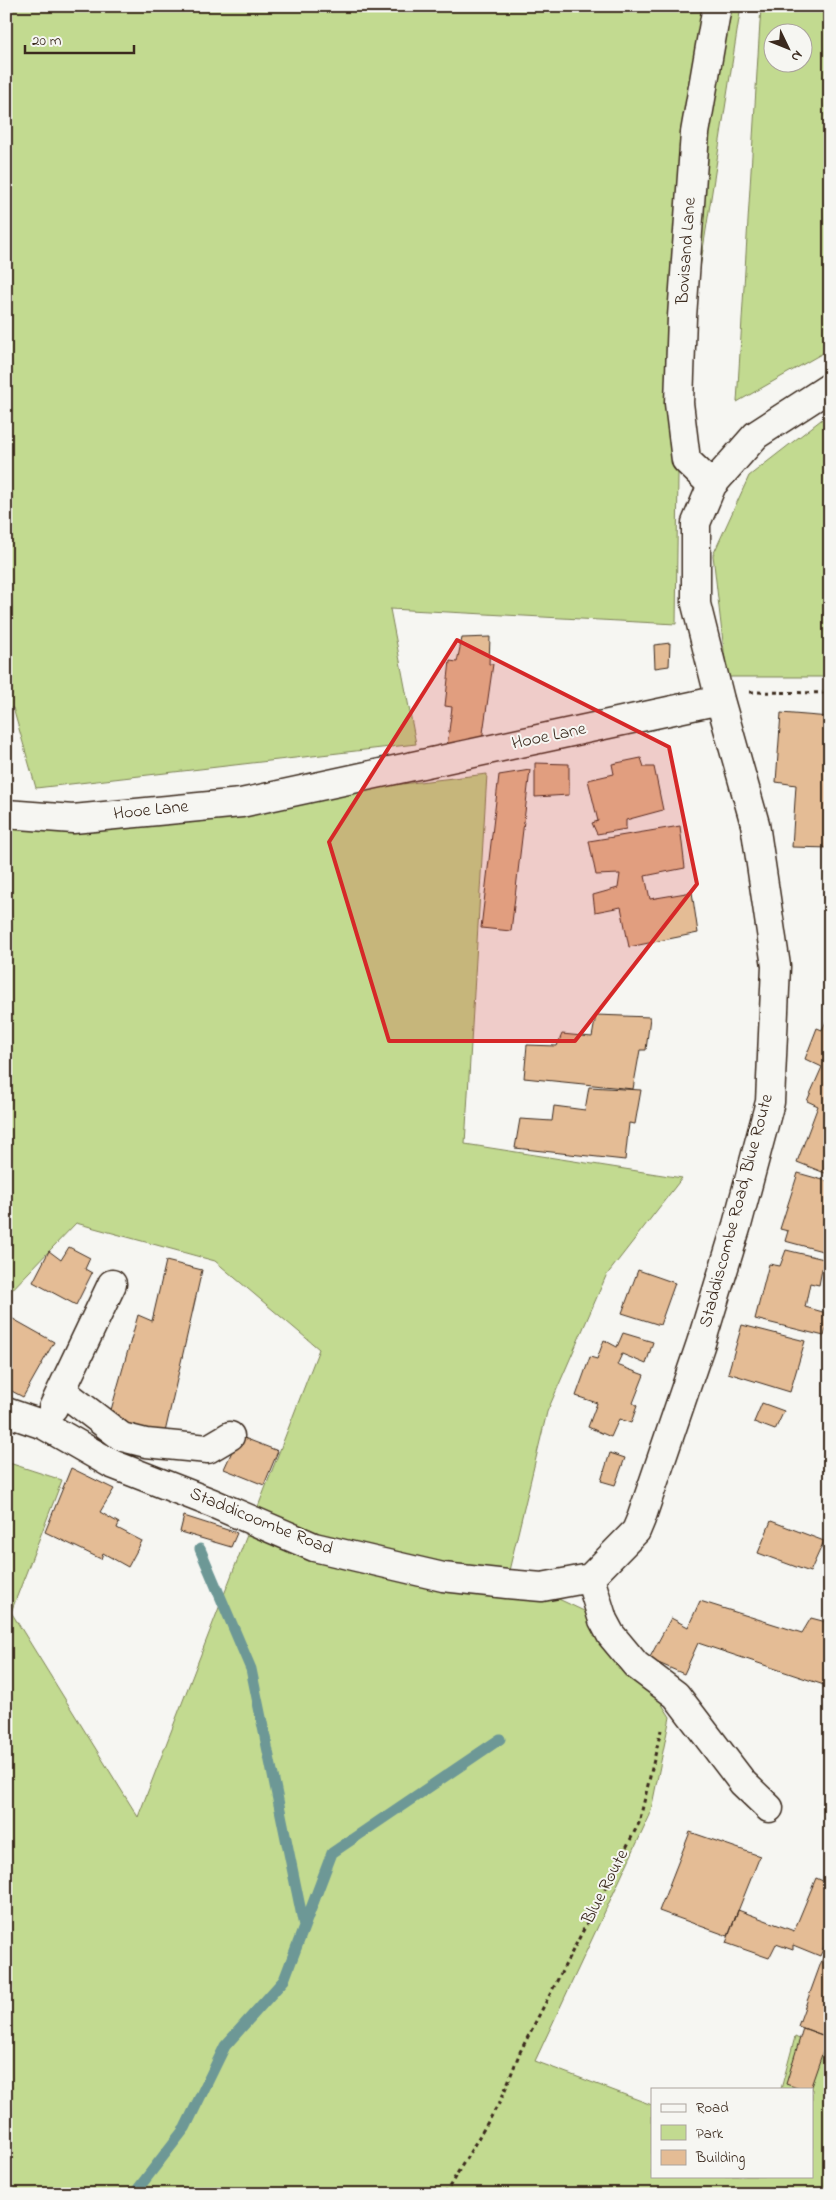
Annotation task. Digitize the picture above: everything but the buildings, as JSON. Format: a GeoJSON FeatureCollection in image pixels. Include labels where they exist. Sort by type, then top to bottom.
{"type":"FeatureCollection","features":[{"type":"Feature","properties":{"kind":"street","name":"Bovisand Lane"},"geometry":{"type":"LineString","coordinates":[[712,485],[686,460],[679,403],[682,317],[695,133],[716,6]]}},
{"type":"Feature","properties":{"kind":"street"},"geometry":{"type":"LineString","coordinates":[[730,696],[696,604],[696,523],[712,485],[756,435],[830,387]]}},
{"type":"Feature","properties":{"kind":"street","name":"Hooe Lane"},"geometry":{"type":"LineString","coordinates":[[6,814],[73,819],[242,802],[730,696]]}},
{"type":"Feature","properties":{"kind":"street","name":"Staddiscombe Road, Blue Route"},"geometry":{"type":"LineString","coordinates":[[590,1578],[636,1531],[704,1334],[737,1225],[770,1102],[776,966],[755,824],[730,696]]}},
{"type":"Feature","properties":{"kind":"street"},"geometry":{"type":"LineString","coordinates":[[44,1425],[112,1284]]}},
{"type":"Feature","properties":{"kind":"street"},"geometry":{"type":"LineString","coordinates":[[62,1391],[122,1437],[146,1443],[208,1449],[230,1436]]}},
{"type":"Feature","properties":{"kind":"street","name":"Staddicoombe Road"},"geometry":{"type":"LineString","coordinates":[[6,1412],[44,1425],[112,1464],[212,1503],[314,1547],[443,1577],[542,1586],[590,1578]]}},
{"type":"Feature","properties":{"kind":"street"},"geometry":{"type":"LineString","coordinates":[[590,1578],[603,1620],[611,1635],[636,1665],[676,1695],[743,1783],[769,1808]]}},
{"type":"Feature","properties":{"kind":"path"},"geometry":{"type":"LineString","coordinates":[[730,696],[830,693]]}},
{"type":"Feature","properties":{"kind":"path","name":"Blue Route"},"geometry":{"type":"LineString","coordinates":[[445,2194],[502,2100],[520,2052],[639,1823],[652,1776],[664,1719],[664,1687]]}},
{"type":"Feature","properties":{"kind":"highlighted area"},"geometry":{"type":"Polygon","coordinates":[[[457,640],[669,747],[697,884],[575,1041],[389,1041],[329,842],[457,640]]]}},
{"type":"Feature","properties":{"kind":"green space"},"geometry":{"type":"Polygon","coordinates":[[[6,6],[741,6],[679,403],[676,624],[390,609],[416,744],[36,788],[13,708],[6,708],[6,6]]]}},
{"type":"Feature","properties":{"kind":"green space"},"geometry":{"type":"Polygon","coordinates":[[[761,6],[830,6],[830,349],[737,402],[761,6]]]}},
{"type":"Feature","properties":{"kind":"green space"},"geometry":{"type":"Polygon","coordinates":[[[830,413],[830,677],[727,677],[713,555],[749,476],[830,413]]]}},
{"type":"Feature","properties":{"kind":"green space"},"geometry":{"type":"Polygon","coordinates":[[[487,774],[465,1144],[682,1178],[606,1276],[547,1412],[508,1575],[603,1620],[642,1658],[663,1706],[670,1717],[650,1815],[535,2061],[651,2105],[651,2178],[814,2178],[814,2088],[781,2088],[795,2037],[830,2053],[830,2194],[6,2194],[6,1462],[62,1480],[11,1612],[138,1817],[319,1349],[215,1261],[76,1223],[6,1296],[6,819],[241,803],[487,774]]]}},
{"type":"Feature","properties":{"kind":"waterway"},"geometry":{"type":"LineString","coordinates":[[200,1549],[251,1669],[304,1926]]}},
{"type":"Feature","properties":{"kind":"waterway"},"geometry":{"type":"LineString","coordinates":[[134,2194],[185,2128],[225,2046],[284,1980],[332,1853],[500,1739]]}}]}
